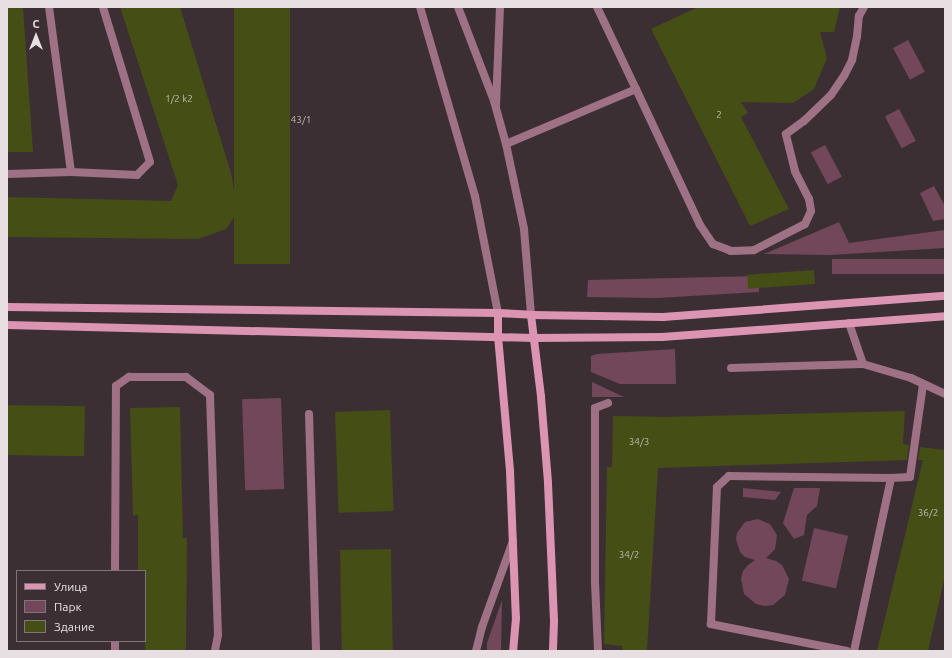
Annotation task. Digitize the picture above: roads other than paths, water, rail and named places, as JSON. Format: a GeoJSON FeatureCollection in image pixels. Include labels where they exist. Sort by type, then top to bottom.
{"type":"FeatureCollection","features":[{"type":"Feature","properties":{"kind":"main road"},"geometry":{"type":"LineString","coordinates":[[7,307],[498,313],[663,317],[945,296]]}},
{"type":"Feature","properties":{"kind":"main road"},"geometry":{"type":"LineString","coordinates":[[498,313],[498,336],[510,471],[516,618],[513,651]]}},
{"type":"Feature","properties":{"kind":"main road"},"geometry":{"type":"LineString","coordinates":[[531,315],[548,483],[554,621],[553,651]]}},
{"type":"Feature","properties":{"kind":"main road"},"geometry":{"type":"LineString","coordinates":[[7,325],[534,338],[662,337],[945,316]]}},
{"type":"Feature","properties":{"kind":"street"},"geometry":{"type":"LineString","coordinates":[[49,7],[71,172]]}},
{"type":"Feature","properties":{"kind":"street"},"geometry":{"type":"LineString","coordinates":[[7,174],[71,172],[137,175],[150,162],[103,7]]}},
{"type":"Feature","properties":{"kind":"street"},"geometry":{"type":"LineString","coordinates":[[420,7],[475,196],[498,313]]}},
{"type":"Feature","properties":{"kind":"street"},"geometry":{"type":"LineString","coordinates":[[458,7],[496,106],[506,144],[524,228],[531,315]]}},
{"type":"Feature","properties":{"kind":"street"},"geometry":{"type":"LineString","coordinates":[[496,106],[500,7]]}},
{"type":"Feature","properties":{"kind":"street"},"geometry":{"type":"LineString","coordinates":[[597,7],[700,225],[713,244],[731,251],[754,250],[805,224],[811,211],[809,199],[795,171],[786,134],[804,121],[831,95],[844,76],[852,60],[857,37],[859,16],[864,7]]}},
{"type":"Feature","properties":{"kind":"street"},"geometry":{"type":"LineString","coordinates":[[506,144],[636,89]]}},
{"type":"Feature","properties":{"kind":"street"},"geometry":{"type":"LineString","coordinates":[[849,323],[863,364]]}},
{"type":"Feature","properties":{"kind":"street"},"geometry":{"type":"LineString","coordinates":[[731,368],[863,364],[911,378],[923,385],[945,394]]}},
{"type":"Feature","properties":{"kind":"street"},"geometry":{"type":"LineString","coordinates":[[115,570],[116,386],[129,377],[186,377],[210,395],[218,635],[215,651]]}},
{"type":"Feature","properties":{"kind":"street"},"geometry":{"type":"LineString","coordinates":[[847,651],[711,624],[717,488],[729,476],[910,477],[923,385]]}},
{"type":"Feature","properties":{"kind":"street"},"geometry":{"type":"LineString","coordinates":[[598,651],[595,583],[595,408],[608,403]]}},
{"type":"Feature","properties":{"kind":"street"},"geometry":{"type":"LineString","coordinates":[[309,414],[316,651]]}},
{"type":"Feature","properties":{"kind":"street"},"geometry":{"type":"LineString","coordinates":[[854,651],[891,478]]}},
{"type":"Feature","properties":{"kind":"street"},"geometry":{"type":"LineString","coordinates":[[476,651],[482,626],[513,541]]}}]}
